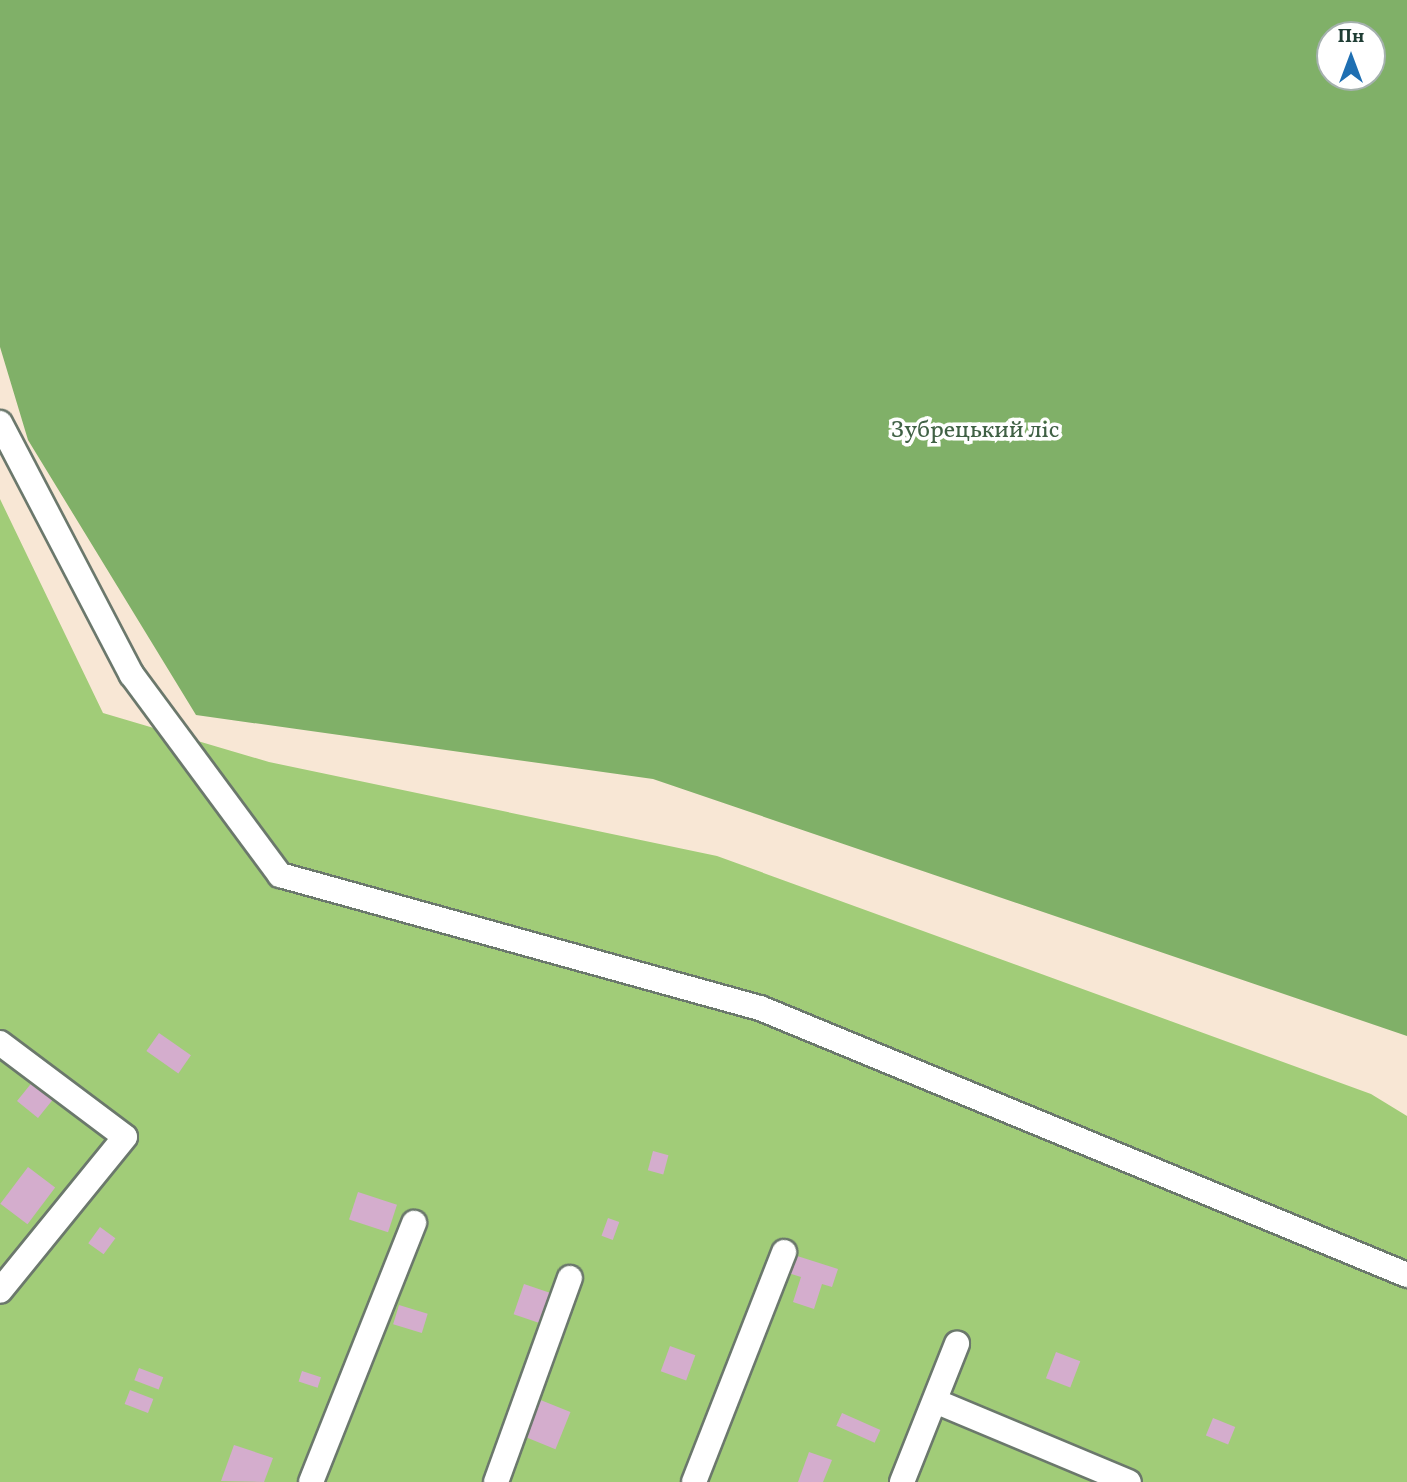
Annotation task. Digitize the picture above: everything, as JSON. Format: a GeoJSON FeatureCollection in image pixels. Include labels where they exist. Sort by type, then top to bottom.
{"type":"FeatureCollection","features":[{"type":"Feature","properties":{"kind":"street"},"geometry":{"type":"LineString","coordinates":[[0,423],[132,675],[279,875],[760,1008],[1407,1275]]}},
{"type":"Feature","properties":{"kind":"street"},"geometry":{"type":"LineString","coordinates":[[0,1043],[125,1136],[0,1291]]}},
{"type":"Feature","properties":{"kind":"street"},"geometry":{"type":"LineString","coordinates":[[311,1482],[414,1223]]}},
{"type":"Feature","properties":{"kind":"street"},"geometry":{"type":"LineString","coordinates":[[694,1482],[784,1252]]}},
{"type":"Feature","properties":{"kind":"street"},"geometry":{"type":"LineString","coordinates":[[496,1482],[570,1278]]}},
{"type":"Feature","properties":{"kind":"street"},"geometry":{"type":"LineString","coordinates":[[902,1482],[957,1344]]}},
{"type":"Feature","properties":{"kind":"street"},"geometry":{"type":"LineString","coordinates":[[935,1401],[1127,1482]]}},
{"type":"Feature","properties":{"kind":"green space","name":"Зубрецький ліс"},"geometry":{"type":"Polygon","coordinates":[[[0,0],[1407,0],[1407,1036],[653,779],[196,715],[28,440],[0,347],[0,0]]]}},
{"type":"Feature","properties":{"kind":"green space"},"geometry":{"type":"Polygon","coordinates":[[[0,499],[103,713],[269,762],[717,856],[1371,1094],[1407,1116],[1407,1482],[0,1482],[0,499]]]}},
{"type":"Feature","properties":{"kind":"building"},"geometry":{"type":"Polygon","coordinates":[[[159,1033],[191,1055],[178,1073],[146,1051],[159,1033]]]}},
{"type":"Feature","properties":{"kind":"building"},"geometry":{"type":"Polygon","coordinates":[[[34,1080],[55,1097],[38,1118],[17,1101],[34,1080]]]}},
{"type":"Feature","properties":{"kind":"building"},"geometry":{"type":"Polygon","coordinates":[[[653,1151],[668,1155],[663,1174],[648,1170],[653,1151]]]}},
{"type":"Feature","properties":{"kind":"building"},"geometry":{"type":"Polygon","coordinates":[[[28,1167],[55,1187],[27,1224],[0,1204],[28,1167]]]}},
{"type":"Feature","properties":{"kind":"building"},"geometry":{"type":"Polygon","coordinates":[[[358,1192],[397,1205],[388,1232],[349,1220],[358,1192]]]}},
{"type":"Feature","properties":{"kind":"building"},"geometry":{"type":"Polygon","coordinates":[[[608,1218],[619,1222],[613,1240],[602,1236],[608,1218]]]}},
{"type":"Feature","properties":{"kind":"building"},"geometry":{"type":"Polygon","coordinates":[[[100,1227],[115,1238],[104,1254],[88,1243],[100,1227]]]}},
{"type":"Feature","properties":{"kind":"building"},"geometry":{"type":"Polygon","coordinates":[[[791,1254],[838,1269],[832,1287],[822,1284],[814,1309],[793,1302],[801,1277],[785,1272],[791,1254]]]}},
{"type":"Feature","properties":{"kind":"building"},"geometry":{"type":"Polygon","coordinates":[[[524,1284],[550,1293],[540,1323],[514,1314],[524,1284]]]}},
{"type":"Feature","properties":{"kind":"building"},"geometry":{"type":"Polygon","coordinates":[[[399,1305],[428,1314],[422,1333],[393,1324],[399,1305]]]}},
{"type":"Feature","properties":{"kind":"building"},"geometry":{"type":"Polygon","coordinates":[[[670,1346],[695,1355],[686,1381],[661,1371],[670,1346]]]}},
{"type":"Feature","properties":{"kind":"building"},"geometry":{"type":"Polygon","coordinates":[[[1056,1352],[1080,1361],[1070,1387],[1046,1378],[1056,1352]]]}},
{"type":"Feature","properties":{"kind":"building"},"geometry":{"type":"Polygon","coordinates":[[[139,1368],[163,1377],[159,1389],[134,1380],[139,1368]]]}},
{"type":"Feature","properties":{"kind":"building"},"geometry":{"type":"Polygon","coordinates":[[[302,1371],[321,1377],[318,1388],[299,1381],[302,1371]]]}},
{"type":"Feature","properties":{"kind":"building"},"geometry":{"type":"Polygon","coordinates":[[[130,1390],[153,1399],[148,1413],[125,1404],[130,1390]]]}},
{"type":"Feature","properties":{"kind":"building"},"geometry":{"type":"Polygon","coordinates":[[[538,1399],[570,1412],[555,1449],[523,1436],[538,1399]]]}},
{"type":"Feature","properties":{"kind":"building"},"geometry":{"type":"Polygon","coordinates":[[[842,1413],[880,1430],[875,1443],[836,1426],[842,1413]]]}},
{"type":"Feature","properties":{"kind":"building"},"geometry":{"type":"Polygon","coordinates":[[[1213,1418],[1235,1427],[1228,1445],[1206,1436],[1213,1418]]]}},
{"type":"Feature","properties":{"kind":"building"},"geometry":{"type":"Polygon","coordinates":[[[234,1445],[273,1458],[264,1482],[221,1481],[234,1445]]]}},
{"type":"Feature","properties":{"kind":"building"},"geometry":{"type":"Polygon","coordinates":[[[809,1452],[832,1460],[823,1482],[798,1482],[809,1452]]]}}]}
